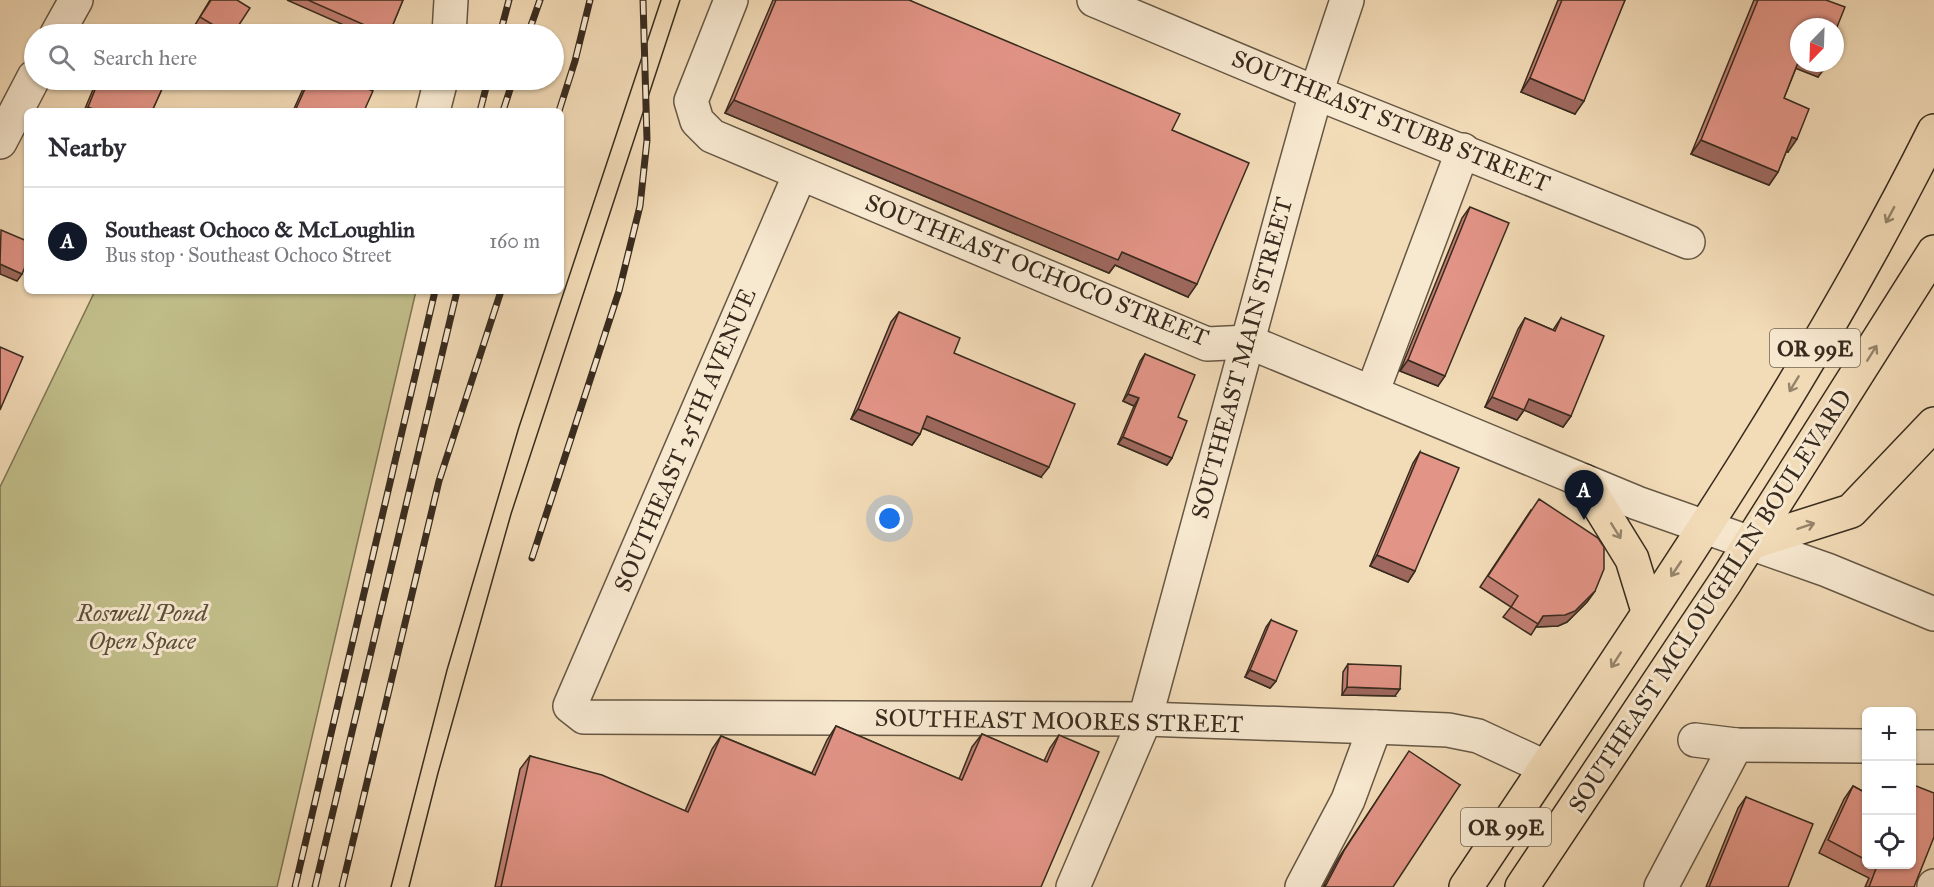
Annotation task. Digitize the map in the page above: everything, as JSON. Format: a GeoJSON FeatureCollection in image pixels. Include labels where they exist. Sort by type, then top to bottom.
{"type":"FeatureCollection","features":[{"type":"Feature","properties":{"kind":"highway","name":"SOUTHEAST MCLOUGHLIN BOULEVARD"},"geometry":{"type":"LineString","coordinates":[[1466,887],[1789,393],[1856,280],[1934,130]]}},
{"type":"Feature","properties":{"kind":"highway","name":"SOUTHEAST MCLOUGHLIN BOULEVARD"},"geometry":{"type":"LineString","coordinates":[[1522,887],[1750,543],[1934,252]]}},
{"type":"Feature","properties":{"kind":"highway"},"geometry":{"type":"LineString","coordinates":[[1750,543],[1851,511],[1934,424]]}},
{"type":"Feature","properties":{"kind":"highway"},"geometry":{"type":"LineString","coordinates":[[1584,482],[1632,559],[1648,611]]}},
{"type":"Feature","properties":{"kind":"street"},"geometry":{"type":"LineString","coordinates":[[63,24],[76,0]]}},
{"type":"Feature","properties":{"kind":"street"},"geometry":{"type":"LineString","coordinates":[[450,24],[451,0]]}},
{"type":"Feature","properties":{"kind":"street","name":"SOUTHEAST OCHOCO STREET"},"geometry":{"type":"LineString","coordinates":[[731,0],[691,101],[697,121],[712,136],[1207,344],[1249,342],[1584,482],[1827,570],[1934,614]]}},
{"type":"Feature","properties":{"kind":"street","name":"SOUTHEAST STUBB STREET"},"geometry":{"type":"LineString","coordinates":[[1094,0],[1316,93],[1688,242]]}},
{"type":"Feature","properties":{"kind":"street","name":"SOUTHEAST MAIN STREET"},"geometry":{"type":"LineString","coordinates":[[1073,887],[1145,719],[1316,93],[1347,0]]}},
{"type":"Feature","properties":{"kind":"street"},"geometry":{"type":"LineString","coordinates":[[0,142],[27,90]]}},
{"type":"Feature","properties":{"kind":"street"},"geometry":{"type":"LineString","coordinates":[[434,108],[438,90]]}},
{"type":"Feature","properties":{"kind":"street"},"geometry":{"type":"LineString","coordinates":[[1372,393],[1462,150]]}},
{"type":"Feature","properties":{"kind":"street","name":"SOUTHEAST 25TH AVENUE"},"geometry":{"type":"LineString","coordinates":[[570,706],[800,174]]}},
{"type":"Feature","properties":{"kind":"street","name":"SOUTHEAST MOORES STREET"},"geometry":{"type":"LineString","coordinates":[[570,706],[584,717],[1145,719],[1448,730],[1478,736],[1545,767]]}},
{"type":"Feature","properties":{"kind":"street"},"geometry":{"type":"LineString","coordinates":[[1302,887],[1348,800],[1375,727]]}},
{"type":"Feature","properties":{"kind":"street"},"geometry":{"type":"LineString","coordinates":[[1695,740],[1736,745],[1862,746]]}},
{"type":"Feature","properties":{"kind":"street"},"geometry":{"type":"LineString","coordinates":[[1661,887],[1736,745]]}},
{"type":"Feature","properties":{"kind":"street"},"geometry":{"type":"LineString","coordinates":[[1916,747],[1934,747]]}},
{"type":"Feature","properties":{"kind":"green space","name":"Roswell Pond Open Space"},"geometry":{"type":"Polygon","coordinates":[[[94,294],[415,294],[277,887],[0,887],[0,487],[94,294]]]}},
{"type":"Feature","properties":{"kind":"building"},"geometry":{"type":"Polygon","coordinates":[[[211,0],[237,0],[250,8],[240,24],[212,24],[200,17],[211,0]]]}},
{"type":"Feature","properties":{"kind":"building"},"geometry":{"type":"Polygon","coordinates":[[[308,0],[403,0],[393,24],[362,24],[308,0]]]}},
{"type":"Feature","properties":{"kind":"building"},"geometry":{"type":"Polygon","coordinates":[[[776,0],[909,0],[1180,114],[1172,130],[1249,163],[1197,284],[1122,252],[1118,260],[734,100],[776,0]]]}},
{"type":"Feature","properties":{"kind":"building"},"geometry":{"type":"Polygon","coordinates":[[[1562,0],[1625,0],[1584,101],[1530,78],[1562,0]]]}},
{"type":"Feature","properties":{"kind":"building"},"geometry":{"type":"Polygon","coordinates":[[[1758,0],[1826,0],[1845,7],[1841,18],[1790,18],[1790,72],[1794,72],[1784,98],[1809,109],[1797,139],[1792,137],[1778,172],[1701,140],[1758,0]]]}},
{"type":"Feature","properties":{"kind":"building"},"geometry":{"type":"Polygon","coordinates":[[[95,90],[161,90],[153,108],[88,107],[95,90]]]}},
{"type":"Feature","properties":{"kind":"building"},"geometry":{"type":"Polygon","coordinates":[[[304,90],[373,91],[365,108],[296,108],[304,90]]]}},
{"type":"Feature","properties":{"kind":"building"},"geometry":{"type":"Polygon","coordinates":[[[1470,207],[1509,223],[1445,376],[1408,360],[1470,207]]]}},
{"type":"Feature","properties":{"kind":"building"},"geometry":{"type":"Polygon","coordinates":[[[1,230],[24,240],[22,274],[0,264],[1,230]]]}},
{"type":"Feature","properties":{"kind":"building"},"geometry":{"type":"Polygon","coordinates":[[[899,312],[960,338],[954,353],[1075,404],[1049,467],[927,416],[920,434],[858,409],[899,312]]]}},
{"type":"Feature","properties":{"kind":"building"},"geometry":{"type":"Polygon","coordinates":[[[1525,318],[1555,331],[1561,318],[1604,336],[1571,416],[1529,399],[1524,410],[1492,397],[1525,318]]]}},
{"type":"Feature","properties":{"kind":"building"},"geometry":{"type":"Polygon","coordinates":[[[0,347],[23,357],[0,410],[0,347]]]}},
{"type":"Feature","properties":{"kind":"building"},"geometry":{"type":"Polygon","coordinates":[[[1145,354],[1195,375],[1178,417],[1187,421],[1172,458],[1123,437],[1139,398],[1128,394],[1145,354]]]}},
{"type":"Feature","properties":{"kind":"building"},"geometry":{"type":"Polygon","coordinates":[[[1420,452],[1459,468],[1415,571],[1377,555],[1420,452]]]}},
{"type":"Feature","properties":{"kind":"building"},"geometry":{"type":"Polygon","coordinates":[[[1539,499],[1598,538],[1604,547],[1604,569],[1595,591],[1575,611],[1565,615],[1543,616],[1538,624],[1511,607],[1518,596],[1488,576],[1539,499]]]}},
{"type":"Feature","properties":{"kind":"building"},"geometry":{"type":"Polygon","coordinates":[[[1271,620],[1297,631],[1276,681],[1250,670],[1271,620]]]}},
{"type":"Feature","properties":{"kind":"building"},"geometry":{"type":"Polygon","coordinates":[[[1348,664],[1401,666],[1400,689],[1347,687],[1348,664]]]}},
{"type":"Feature","properties":{"kind":"building"},"geometry":{"type":"Polygon","coordinates":[[[836,726],[962,780],[982,734],[1047,762],[1059,735],[1099,752],[1041,887],[501,887],[530,756],[602,775],[688,812],[721,736],[815,775],[836,726]]]}},
{"type":"Feature","properties":{"kind":"building"},"geometry":{"type":"Polygon","coordinates":[[[1409,751],[1460,785],[1393,887],[1324,887],[1345,849],[1409,751]]]}},
{"type":"Feature","properties":{"kind":"building"},"geometry":{"type":"Polygon","coordinates":[[[1853,786],[1862,791],[1862,858],[1828,840],[1853,786]]]}},
{"type":"Feature","properties":{"kind":"building"},"geometry":{"type":"Polygon","coordinates":[[[1916,786],[1934,793],[1934,837],[1914,887],[1869,887],[1876,869],[1916,869],[1916,786]]]}},
{"type":"Feature","properties":{"kind":"building"},"geometry":{"type":"Polygon","coordinates":[[[1746,797],[1813,824],[1788,887],[1709,887],[1746,797]]]}},
{"type":"Feature","properties":{"kind":"tram line"},"geometry":{"type":"LineString","coordinates":[[564,292],[661,0]]}},
{"type":"Feature","properties":{"kind":"tram line"},"geometry":{"type":"LineString","coordinates":[[409,887],[438,773],[511,514],[680,0]]}},
{"type":"Feature","properties":{"kind":"tram line"},"geometry":{"type":"LineString","coordinates":[[391,887],[447,670],[519,427],[563,294]]}},
{"type":"Feature","properties":{"kind":"railway"},"geometry":{"type":"LineString","coordinates":[[503,24],[509,0]]}},
{"type":"Feature","properties":{"kind":"railway"},"geometry":{"type":"LineString","coordinates":[[532,24],[540,0]]}},
{"type":"Feature","properties":{"kind":"railway"},"geometry":{"type":"LineString","coordinates":[[560,108],[575,61],[590,0]]}},
{"type":"Feature","properties":{"kind":"railway"},"geometry":{"type":"LineString","coordinates":[[532,558],[619,291],[640,206],[647,140],[643,0]]}},
{"type":"Feature","properties":{"kind":"railway"},"geometry":{"type":"LineString","coordinates":[[481,108],[485,90]]}},
{"type":"Feature","properties":{"kind":"railway"},"geometry":{"type":"LineString","coordinates":[[504,108],[510,90]]}},
{"type":"Feature","properties":{"kind":"railway"},"geometry":{"type":"LineString","coordinates":[[295,887],[434,294]]}},
{"type":"Feature","properties":{"kind":"railway"},"geometry":{"type":"LineString","coordinates":[[315,887],[456,294]]}},
{"type":"Feature","properties":{"kind":"railway"},"geometry":{"type":"LineString","coordinates":[[342,887],[439,481],[500,294]]}},
{"type":"Feature","properties":{"kind":"place","name":"Southeast Ochoco & McLoughlin"},"geometry":{"type":"Point","coordinates":[1584,520]}}]}
